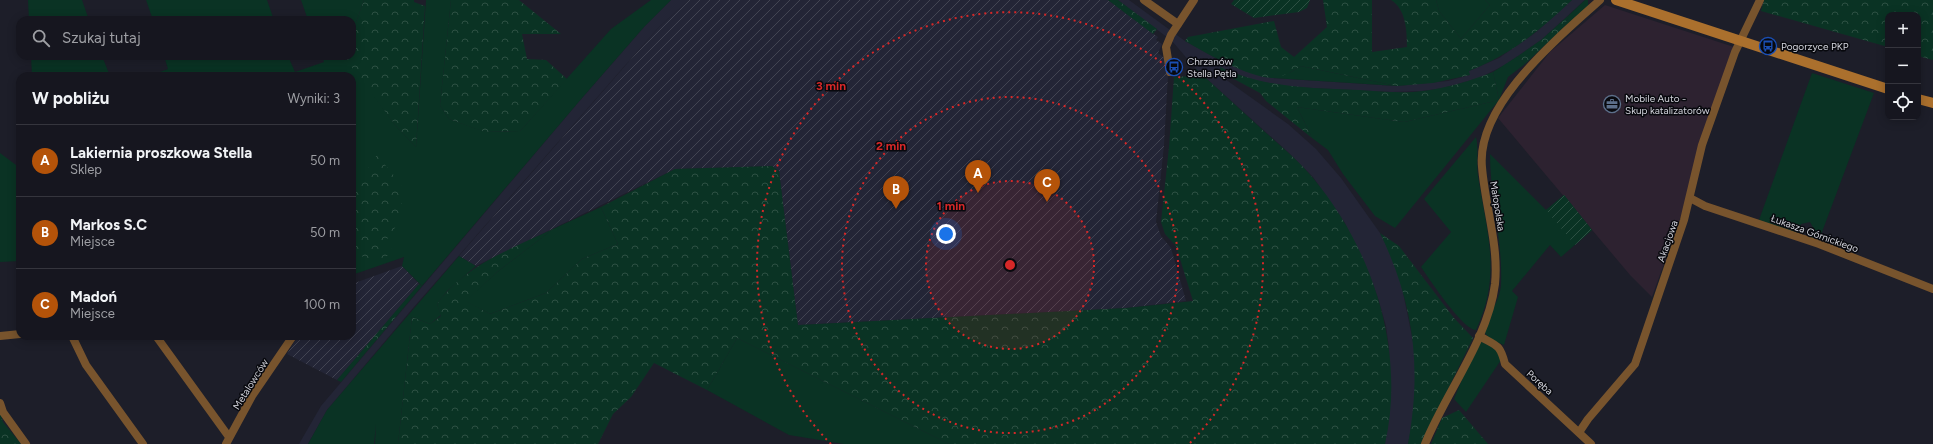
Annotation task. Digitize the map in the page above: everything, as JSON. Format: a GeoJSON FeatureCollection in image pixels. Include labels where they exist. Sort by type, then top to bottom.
{"type":"FeatureCollection","features":[{"type":"Feature","properties":{"kind":"street"},"geometry":{"type":"LineString","coordinates":[[1144,0],[1178,24]]}},
{"type":"Feature","properties":{"kind":"street"},"geometry":{"type":"LineString","coordinates":[[1170,72],[1166,47],[1178,24],[1194,0]]}},
{"type":"Feature","properties":{"kind":"street","name":"Małopolska"},"geometry":{"type":"LineString","coordinates":[[1426,444],[1479,336],[1490,306],[1495,278],[1496,260],[1482,165],[1482,144],[1488,127],[1525,72],[1600,0]]}},
{"type":"Feature","properties":{"kind":"street"},"geometry":{"type":"LineString","coordinates":[[1616,0],[1885,88]]}},
{"type":"Feature","properties":{"kind":"street","name":"Akacjowa"},"geometry":{"type":"LineString","coordinates":[[1580,431],[1588,419],[1635,364],[1679,236],[1690,198],[1702,145],[1735,52],[1760,0]]}},
{"type":"Feature","properties":{"kind":"street"},"geometry":{"type":"LineString","coordinates":[[1921,99],[1933,103]]}},
{"type":"Feature","properties":{"kind":"street","name":"Łukasza Górnickiego"},"geometry":{"type":"LineString","coordinates":[[1690,198],[1705,206],[1818,244],[1933,289]]}},
{"type":"Feature","properties":{"kind":"street"},"geometry":{"type":"LineString","coordinates":[[0,336],[16,334]]}},
{"type":"Feature","properties":{"kind":"street","name":"Poręba"},"geometry":{"type":"LineString","coordinates":[[1479,336],[1498,346],[1503,353],[1505,364],[1580,431],[1592,444]]}},
{"type":"Feature","properties":{"kind":"street"},"geometry":{"type":"LineString","coordinates":[[74,340],[86,365],[143,444]]}},
{"type":"Feature","properties":{"kind":"street"},"geometry":{"type":"LineString","coordinates":[[159,340],[227,441]]}},
{"type":"Feature","properties":{"kind":"street","name":"Metalowców"},"geometry":{"type":"LineString","coordinates":[[227,441],[252,396],[290,340]]}},
{"type":"Feature","properties":{"kind":"street"},"geometry":{"type":"LineString","coordinates":[[0,403],[3,412],[26,444]]}},
{"type":"Feature","properties":{"kind":"shaded area"},"geometry":{"type":"Polygon","coordinates":[[[671,0],[689,0],[659,27],[413,308],[327,410],[308,444],[299,444],[321,406],[582,98],[644,27],[671,0]]]}},
{"type":"Feature","properties":{"kind":"shaded area"},"geometry":{"type":"Polygon","coordinates":[[[689,0],[1108,0],[1158,37],[1156,40],[1162,44],[1158,53],[1166,59],[1168,75],[1164,145],[1156,222],[1161,236],[1171,248],[1186,301],[1126,308],[798,325],[779,171],[772,166],[675,169],[476,266],[459,256],[659,27],[689,0]]]}},
{"type":"Feature","properties":{"kind":"shaded area"},"geometry":{"type":"Polygon","coordinates":[[[1118,0],[1129,0],[1185,41],[1221,61],[1245,71],[1273,78],[1397,86],[1448,81],[1469,75],[1469,71],[1499,58],[1535,33],[1572,0],[1585,0],[1541,40],[1505,65],[1479,78],[1443,88],[1422,91],[1392,92],[1292,87],[1257,81],[1220,68],[1218,74],[1288,124],[1316,149],[1341,178],[1380,233],[1395,263],[1402,288],[1415,351],[1416,370],[1413,419],[1408,444],[1385,444],[1390,393],[1389,348],[1386,326],[1368,271],[1345,223],[1313,177],[1289,153],[1196,69],[1172,41],[1118,0]]]}},
{"type":"Feature","properties":{"kind":"shaded area"},"geometry":{"type":"Polygon","coordinates":[[[1605,5],[1734,47],[1688,196],[1652,297],[1630,275],[1498,118],[1550,52],[1605,5]]]}},
{"type":"Feature","properties":{"kind":"shaded area"},"geometry":{"type":"Polygon","coordinates":[[[402,266],[419,284],[337,380],[287,354],[296,340],[356,340],[356,283],[402,266]]]}},
{"type":"Feature","properties":{"kind":"green space"},"geometry":{"type":"Polygon","coordinates":[[[28,0],[82,0],[88,16],[29,16],[28,0]]]}},
{"type":"Feature","properties":{"kind":"green space"},"geometry":{"type":"Polygon","coordinates":[[[146,0],[267,0],[273,16],[152,16],[146,0]]]}},
{"type":"Feature","properties":{"kind":"green space"},"geometry":{"type":"Polygon","coordinates":[[[301,0],[364,0],[356,23],[356,16],[307,16],[301,0]]]}},
{"type":"Feature","properties":{"kind":"green space"},"geometry":{"type":"Polygon","coordinates":[[[364,0],[414,0],[414,2],[425,6],[416,147],[396,126],[346,60],[356,60],[356,23],[364,0]]]}},
{"type":"Feature","properties":{"kind":"green space"},"geometry":{"type":"Polygon","coordinates":[[[426,0],[451,0],[440,105],[449,119],[486,132],[520,131],[611,29],[651,0],[671,0],[644,27],[582,98],[422,286],[402,266],[404,257],[356,274],[356,72],[295,72],[324,62],[323,60],[348,60],[396,126],[416,147],[426,0]]]}},
{"type":"Feature","properties":{"kind":"green space"},"geometry":{"type":"Polygon","coordinates":[[[451,0],[519,0],[561,34],[522,34],[527,59],[546,60],[567,79],[520,131],[485,132],[449,119],[440,105],[451,0]]]}},
{"type":"Feature","properties":{"kind":"green space"},"geometry":{"type":"Polygon","coordinates":[[[1108,0],[1118,0],[1157,29],[1153,34],[1108,0]]]}},
{"type":"Feature","properties":{"kind":"green space"},"geometry":{"type":"Polygon","coordinates":[[[1234,0],[1310,0],[1307,8],[1299,12],[1254,18],[1231,4],[1234,0]]]}},
{"type":"Feature","properties":{"kind":"green space"},"geometry":{"type":"Polygon","coordinates":[[[1323,0],[1372,0],[1372,52],[1407,47],[1407,34],[1403,15],[1396,4],[1391,0],[1436,0],[1439,11],[1461,39],[1490,5],[1485,0],[1572,0],[1549,22],[1524,41],[1484,65],[1469,71],[1470,75],[1433,83],[1397,86],[1301,66],[1280,76],[1273,78],[1263,77],[1228,64],[1185,41],[1188,37],[1274,21],[1281,47],[1294,57],[1327,27],[1323,0]]]}},
{"type":"Feature","properties":{"kind":"green space"},"geometry":{"type":"Polygon","coordinates":[[[1436,0],[1485,0],[1490,5],[1461,39],[1439,11],[1436,0]]]}},
{"type":"Feature","properties":{"kind":"green space"},"geometry":{"type":"Polygon","coordinates":[[[1585,0],[1588,0],[1588,6],[1564,27],[1569,15],[1585,0]]]}},
{"type":"Feature","properties":{"kind":"green space"},"geometry":{"type":"Polygon","coordinates":[[[1764,0],[1933,0],[1933,60],[1921,57],[1921,12],[1885,12],[1885,46],[1761,11],[1764,0]]]}},
{"type":"Feature","properties":{"kind":"green space"},"geometry":{"type":"Polygon","coordinates":[[[1569,15],[1564,27],[1525,64],[1518,56],[1541,40],[1569,15]]]}},
{"type":"Feature","properties":{"kind":"green space"},"geometry":{"type":"Polygon","coordinates":[[[1518,56],[1525,64],[1508,77],[1499,100],[1493,72],[1518,56]]]}},
{"type":"Feature","properties":{"kind":"green space"},"geometry":{"type":"Polygon","coordinates":[[[31,60],[104,60],[108,72],[32,72],[31,60]]]}},
{"type":"Feature","properties":{"kind":"green space"},"geometry":{"type":"Polygon","coordinates":[[[165,60],[290,60],[295,72],[160,72],[168,69],[165,60]]]}},
{"type":"Feature","properties":{"kind":"green space"},"geometry":{"type":"Polygon","coordinates":[[[1301,66],[1397,86],[1273,78],[1291,72],[1301,66]]]}},
{"type":"Feature","properties":{"kind":"green space"},"geometry":{"type":"Polygon","coordinates":[[[1220,67],[1254,79],[1288,86],[1399,92],[1432,90],[1467,81],[1493,72],[1499,100],[1404,122],[1297,107],[1312,138],[1266,101],[1260,93],[1221,72],[1220,67]]]}},
{"type":"Feature","properties":{"kind":"green space"},"geometry":{"type":"Polygon","coordinates":[[[1196,69],[1308,172],[1334,206],[1353,237],[1368,269],[1379,303],[1387,338],[1391,373],[1390,409],[1385,444],[949,444],[737,338],[707,390],[654,363],[631,397],[613,414],[598,444],[398,444],[412,317],[430,324],[441,316],[437,304],[448,290],[475,268],[505,251],[553,229],[497,272],[466,301],[490,314],[546,293],[582,259],[618,244],[601,207],[675,169],[772,166],[779,171],[798,325],[1126,308],[1193,301],[1176,246],[1165,234],[1161,222],[1169,147],[1174,77],[1190,76],[1196,69]]]}},
{"type":"Feature","properties":{"kind":"green space"},"geometry":{"type":"Polygon","coordinates":[[[1812,73],[1874,93],[1819,240],[1811,237],[1814,229],[1810,222],[1801,224],[1798,233],[1759,220],[1812,73]]]}},
{"type":"Feature","properties":{"kind":"green space"},"geometry":{"type":"Polygon","coordinates":[[[1499,100],[1395,228],[1375,216],[1343,174],[1328,150],[1312,138],[1297,107],[1404,122],[1499,100]]]}},
{"type":"Feature","properties":{"kind":"green space"},"geometry":{"type":"Polygon","coordinates":[[[1476,137],[1477,171],[1488,235],[1490,272],[1489,290],[1484,310],[1476,330],[1470,328],[1455,313],[1421,267],[1451,232],[1424,199],[1476,137]]]}},
{"type":"Feature","properties":{"kind":"green space"},"geometry":{"type":"Polygon","coordinates":[[[0,153],[16,165],[16,261],[0,262],[0,153]]]}},
{"type":"Feature","properties":{"kind":"green space"},"geometry":{"type":"Polygon","coordinates":[[[1490,154],[1546,210],[1564,195],[1592,230],[1561,257],[1550,245],[1512,291],[1518,297],[1504,345],[1490,339],[1485,333],[1487,322],[1498,298],[1501,285],[1500,252],[1492,187],[1490,154]]]}},
{"type":"Feature","properties":{"kind":"green space"},"geometry":{"type":"Polygon","coordinates":[[[377,155],[401,184],[402,205],[399,222],[383,245],[396,251],[390,255],[371,259],[356,254],[356,186],[377,155]]]}},
{"type":"Feature","properties":{"kind":"green space"},"geometry":{"type":"Polygon","coordinates":[[[1564,195],[1592,230],[1575,245],[1546,210],[1564,195]]]}},
{"type":"Feature","properties":{"kind":"green space"},"geometry":{"type":"Polygon","coordinates":[[[601,207],[618,244],[582,259],[546,293],[490,314],[465,301],[497,272],[553,229],[601,207]]]}},
{"type":"Feature","properties":{"kind":"green space"},"geometry":{"type":"Polygon","coordinates":[[[1380,233],[1399,246],[1454,318],[1473,338],[1421,444],[1408,444],[1414,389],[1412,336],[1401,285],[1392,259],[1380,233]]]}},
{"type":"Feature","properties":{"kind":"green space"},"geometry":{"type":"Polygon","coordinates":[[[459,256],[476,266],[447,291],[437,304],[441,315],[430,324],[412,317],[398,444],[375,444],[376,424],[374,444],[308,444],[327,410],[459,256]]]}},
{"type":"Feature","properties":{"kind":"green space"},"geometry":{"type":"Polygon","coordinates":[[[419,284],[422,286],[341,382],[337,380],[419,284]]]}},
{"type":"Feature","properties":{"kind":"green space"},"geometry":{"type":"Polygon","coordinates":[[[737,338],[949,444],[844,444],[789,435],[707,390],[737,338]]]}},
{"type":"Feature","properties":{"kind":"green space"},"geometry":{"type":"Polygon","coordinates":[[[1480,341],[1498,350],[1501,360],[1466,412],[1454,399],[1473,353],[1480,341]]]}},
{"type":"Feature","properties":{"kind":"green space"},"geometry":{"type":"Polygon","coordinates":[[[1459,410],[1488,444],[1431,444],[1442,418],[1459,410]]]}},
{"type":"Feature","properties":{"kind":"green space"},"geometry":{"type":"Polygon","coordinates":[[[0,412],[3,422],[21,444],[0,444],[0,412]]]}},
{"type":"Feature","properties":{"kind":"place","name":"Pogorzyce PKP"},"geometry":{"type":"Point","coordinates":[1768,46]}},
{"type":"Feature","properties":{"kind":"place","name":"Chrzanów Stella Pętla"},"geometry":{"type":"Point","coordinates":[1174,67]}},
{"type":"Feature","properties":{"kind":"place","name":"Mobile Auto - Skup katalizatorów"},"geometry":{"type":"Point","coordinates":[1612,104]}},
{"type":"Feature","properties":{"kind":"place","name":"Lakiernia proszkowa Stella"},"geometry":{"type":"Point","coordinates":[978,193]}},
{"type":"Feature","properties":{"kind":"place","name":"Madoń"},"geometry":{"type":"Point","coordinates":[1047,202]}},
{"type":"Feature","properties":{"kind":"place","name":"Markos S.C"},"geometry":{"type":"Point","coordinates":[896,209]}}]}
